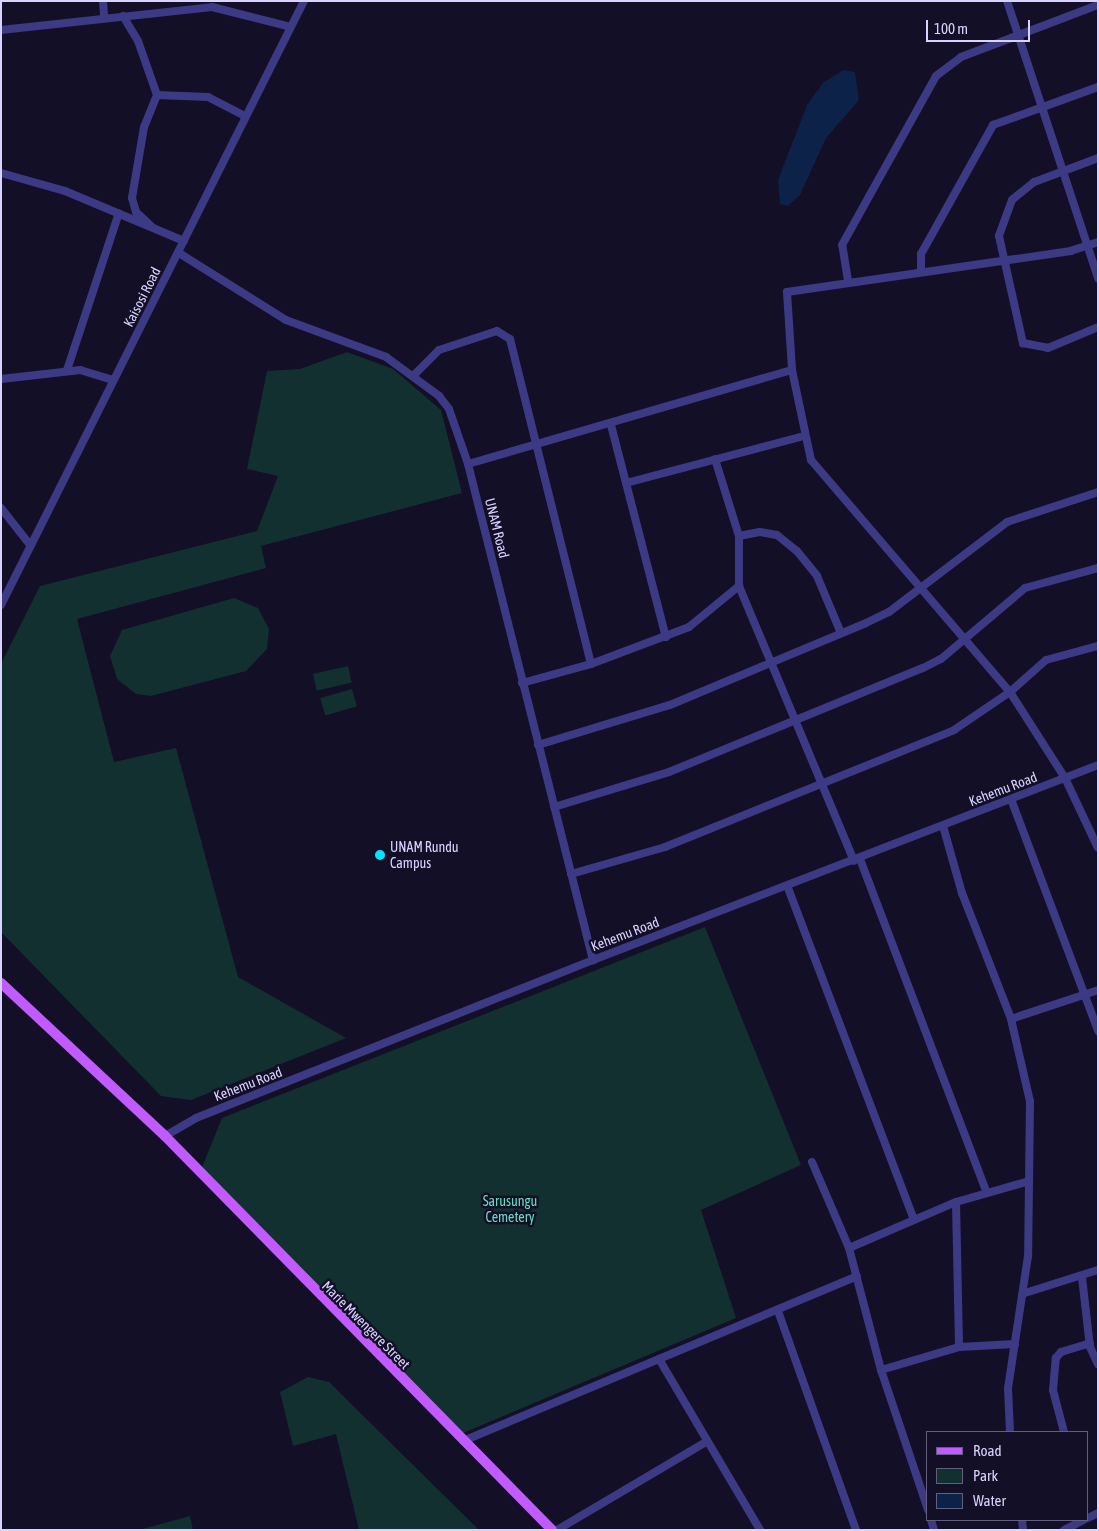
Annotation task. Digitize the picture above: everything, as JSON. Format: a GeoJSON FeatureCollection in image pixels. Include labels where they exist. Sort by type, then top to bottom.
{"type":"FeatureCollection","features":[{"type":"Feature","properties":{"kind":"main road","name":"Marie Mwengere Street"},"geometry":{"type":"LineString","coordinates":[[1,983],[165,1136],[463,1442],[552,1530]]}},
{"type":"Feature","properties":{"kind":"street"},"geometry":{"type":"LineString","coordinates":[[103,1],[104,17]]}},
{"type":"Feature","properties":{"kind":"street","name":"Kaisosi Road"},"geometry":{"type":"LineString","coordinates":[[1,604],[304,1]]}},
{"type":"Feature","properties":{"kind":"street"},"geometry":{"type":"LineString","coordinates":[[1006,1],[1065,169],[1098,278]]}},
{"type":"Feature","properties":{"kind":"street"},"geometry":{"type":"LineString","coordinates":[[848,282],[842,244],[936,76],[961,57],[1092,5]]}},
{"type":"Feature","properties":{"kind":"street"},"geometry":{"type":"LineString","coordinates":[[1,30],[104,17],[212,7],[291,27]]}},
{"type":"Feature","properties":{"kind":"street"},"geometry":{"type":"LineString","coordinates":[[123,16],[138,41],[157,95],[144,126],[132,198],[136,212],[152,227]]}},
{"type":"Feature","properties":{"kind":"street"},"geometry":{"type":"LineString","coordinates":[[921,271],[921,254],[985,136],[1005,117],[1098,87]]}},
{"type":"Feature","properties":{"kind":"street"},"geometry":{"type":"LineString","coordinates":[[157,95],[208,97],[245,116]]}},
{"type":"Feature","properties":{"kind":"street"},"geometry":{"type":"LineString","coordinates":[[1098,158],[1034,182],[1012,200],[999,236],[1001,261],[1022,342],[1048,348],[1098,327]]}},
{"type":"Feature","properties":{"kind":"street"},"geometry":{"type":"LineString","coordinates":[[1,173],[119,213],[184,241]]}},
{"type":"Feature","properties":{"kind":"street"},"geometry":{"type":"LineString","coordinates":[[67,370],[119,213]]}},
{"type":"Feature","properties":{"kind":"street"},"geometry":{"type":"LineString","coordinates":[[1098,242],[1001,261],[921,271],[787,292],[792,370],[804,436],[821,476],[1010,692],[1065,778],[1098,848]]}},
{"type":"Feature","properties":{"kind":"street","name":"UNAM Road"},"geometry":{"type":"LineString","coordinates":[[179,253],[286,320],[386,357],[414,375],[449,409],[468,464],[593,960]]}},
{"type":"Feature","properties":{"kind":"street"},"geometry":{"type":"LineString","coordinates":[[414,375],[439,350],[498,331],[506,334],[590,664]]}},
{"type":"Feature","properties":{"kind":"street"},"geometry":{"type":"LineString","coordinates":[[1,379],[67,370],[89,370],[113,380]]}},
{"type":"Feature","properties":{"kind":"street"},"geometry":{"type":"LineString","coordinates":[[468,464],[611,425],[792,370]]}},
{"type":"Feature","properties":{"kind":"street"},"geometry":{"type":"LineString","coordinates":[[611,425],[666,637]]}},
{"type":"Feature","properties":{"kind":"street"},"geometry":{"type":"LineString","coordinates":[[626,482],[804,436]]}},
{"type":"Feature","properties":{"kind":"street"},"geometry":{"type":"LineString","coordinates":[[715,459],[739,536],[739,586],[773,662],[822,783],[857,860],[986,1192]]}},
{"type":"Feature","properties":{"kind":"street"},"geometry":{"type":"LineString","coordinates":[[538,745],[616,724],[773,662],[889,612],[1007,522],[1098,492]]}},
{"type":"Feature","properties":{"kind":"street"},"geometry":{"type":"LineString","coordinates":[[1,508],[31,546]]}},
{"type":"Feature","properties":{"kind":"street"},"geometry":{"type":"LineString","coordinates":[[739,536],[760,532],[778,535],[797,550],[817,576],[841,633]]}},
{"type":"Feature","properties":{"kind":"street"},"geometry":{"type":"LineString","coordinates":[[554,807],[660,775],[923,668],[963,639],[1025,588],[1098,568]]}},
{"type":"Feature","properties":{"kind":"street"},"geometry":{"type":"LineString","coordinates":[[522,683],[590,664],[666,637],[708,615],[739,586]]}},
{"type":"Feature","properties":{"kind":"street"},"geometry":{"type":"LineString","coordinates":[[571,874],[665,847],[954,730],[1010,692],[1046,660],[1098,646]]}},
{"type":"Feature","properties":{"kind":"street","name":"Kehemu Road"},"geometry":{"type":"LineString","coordinates":[[165,1136],[196,1118],[593,960],[788,888],[1098,765]]}},
{"type":"Feature","properties":{"kind":"street"},"geometry":{"type":"LineString","coordinates":[[1012,799],[1087,994],[1098,1030]]}},
{"type":"Feature","properties":{"kind":"street"},"geometry":{"type":"LineString","coordinates":[[943,826],[962,893],[1011,1019],[1030,1101],[1025,1293],[1015,1344],[1007,1404],[1010,1431]]}},
{"type":"Feature","properties":{"kind":"street"},"geometry":{"type":"LineString","coordinates":[[788,888],[914,1220]]}},
{"type":"Feature","properties":{"kind":"street"},"geometry":{"type":"LineString","coordinates":[[1011,1019],[1098,990]]}},
{"type":"Feature","properties":{"kind":"street"},"geometry":{"type":"LineString","coordinates":[[812,1162],[849,1248],[881,1370],[926,1504]]}},
{"type":"Feature","properties":{"kind":"street"},"geometry":{"type":"LineString","coordinates":[[849,1248],[956,1202],[1029,1181]]}},
{"type":"Feature","properties":{"kind":"street"},"geometry":{"type":"LineString","coordinates":[[956,1202],[959,1347]]}},
{"type":"Feature","properties":{"kind":"street"},"geometry":{"type":"LineString","coordinates":[[1025,1293],[1082,1277],[1098,1270]]}},
{"type":"Feature","properties":{"kind":"street"},"geometry":{"type":"LineString","coordinates":[[463,1442],[778,1311],[857,1276]]}},
{"type":"Feature","properties":{"kind":"street"},"geometry":{"type":"LineString","coordinates":[[1082,1277],[1090,1343],[1098,1364]]}},
{"type":"Feature","properties":{"kind":"street"},"geometry":{"type":"LineString","coordinates":[[778,1311],[856,1530]]}},
{"type":"Feature","properties":{"kind":"street"},"geometry":{"type":"LineString","coordinates":[[1064,1431],[1053,1390],[1056,1358],[1061,1352],[1090,1343]]}},
{"type":"Feature","properties":{"kind":"street"},"geometry":{"type":"LineString","coordinates":[[881,1370],[959,1347],[1015,1344]]}},
{"type":"Feature","properties":{"kind":"street"},"geometry":{"type":"LineString","coordinates":[[659,1359],[706,1442],[760,1530]]}},
{"type":"Feature","properties":{"kind":"street"},"geometry":{"type":"LineString","coordinates":[[557,1530],[706,1442]]}},
{"type":"Feature","properties":{"kind":"street"},"geometry":{"type":"LineString","coordinates":[[1064,1530],[1082,1521]]}},
{"type":"Feature","properties":{"kind":"green space"},"geometry":{"type":"Polygon","coordinates":[[[347,352],[393,369],[441,410],[462,493],[261,546],[266,568],[77,619],[114,762],[176,748],[238,977],[346,1038],[191,1100],[161,1096],[1,932],[1,664],[40,586],[257,531],[278,476],[247,469],[267,371],[300,369],[347,352]]]}},
{"type":"Feature","properties":{"kind":"green space"},"geometry":{"type":"Polygon","coordinates":[[[234,598],[258,608],[269,629],[267,649],[246,671],[151,696],[136,694],[117,679],[110,656],[122,630],[234,598]]]}},
{"type":"Feature","properties":{"kind":"green space"},"geometry":{"type":"Polygon","coordinates":[[[348,666],[352,683],[317,691],[313,674],[348,666]]]}},
{"type":"Feature","properties":{"kind":"green space"},"geometry":{"type":"Polygon","coordinates":[[[352,689],[357,706],[325,715],[320,698],[352,689]]]}},
{"type":"Feature","properties":{"kind":"green space","name":"Sarusungu Cemetery"},"geometry":{"type":"Polygon","coordinates":[[[705,927],[801,1165],[701,1210],[736,1318],[463,1433],[201,1170],[222,1118],[705,927]]]}},
{"type":"Feature","properties":{"kind":"green space"},"geometry":{"type":"Polygon","coordinates":[[[308,1377],[329,1382],[479,1530],[359,1530],[336,1434],[293,1446],[280,1392],[308,1377]]]}},
{"type":"Feature","properties":{"kind":"green space"},"geometry":{"type":"Polygon","coordinates":[[[190,1516],[193,1530],[139,1530],[190,1516]]]}},
{"type":"Feature","properties":{"kind":"water"},"geometry":{"type":"Polygon","coordinates":[[[843,70],[855,72],[859,100],[826,138],[800,195],[788,206],[780,204],[778,180],[807,105],[823,83],[843,70]]]}},
{"type":"Feature","properties":{"kind":"place","name":"UNAM Rundu Campus"},"geometry":{"type":"Point","coordinates":[380,855]}}]}
